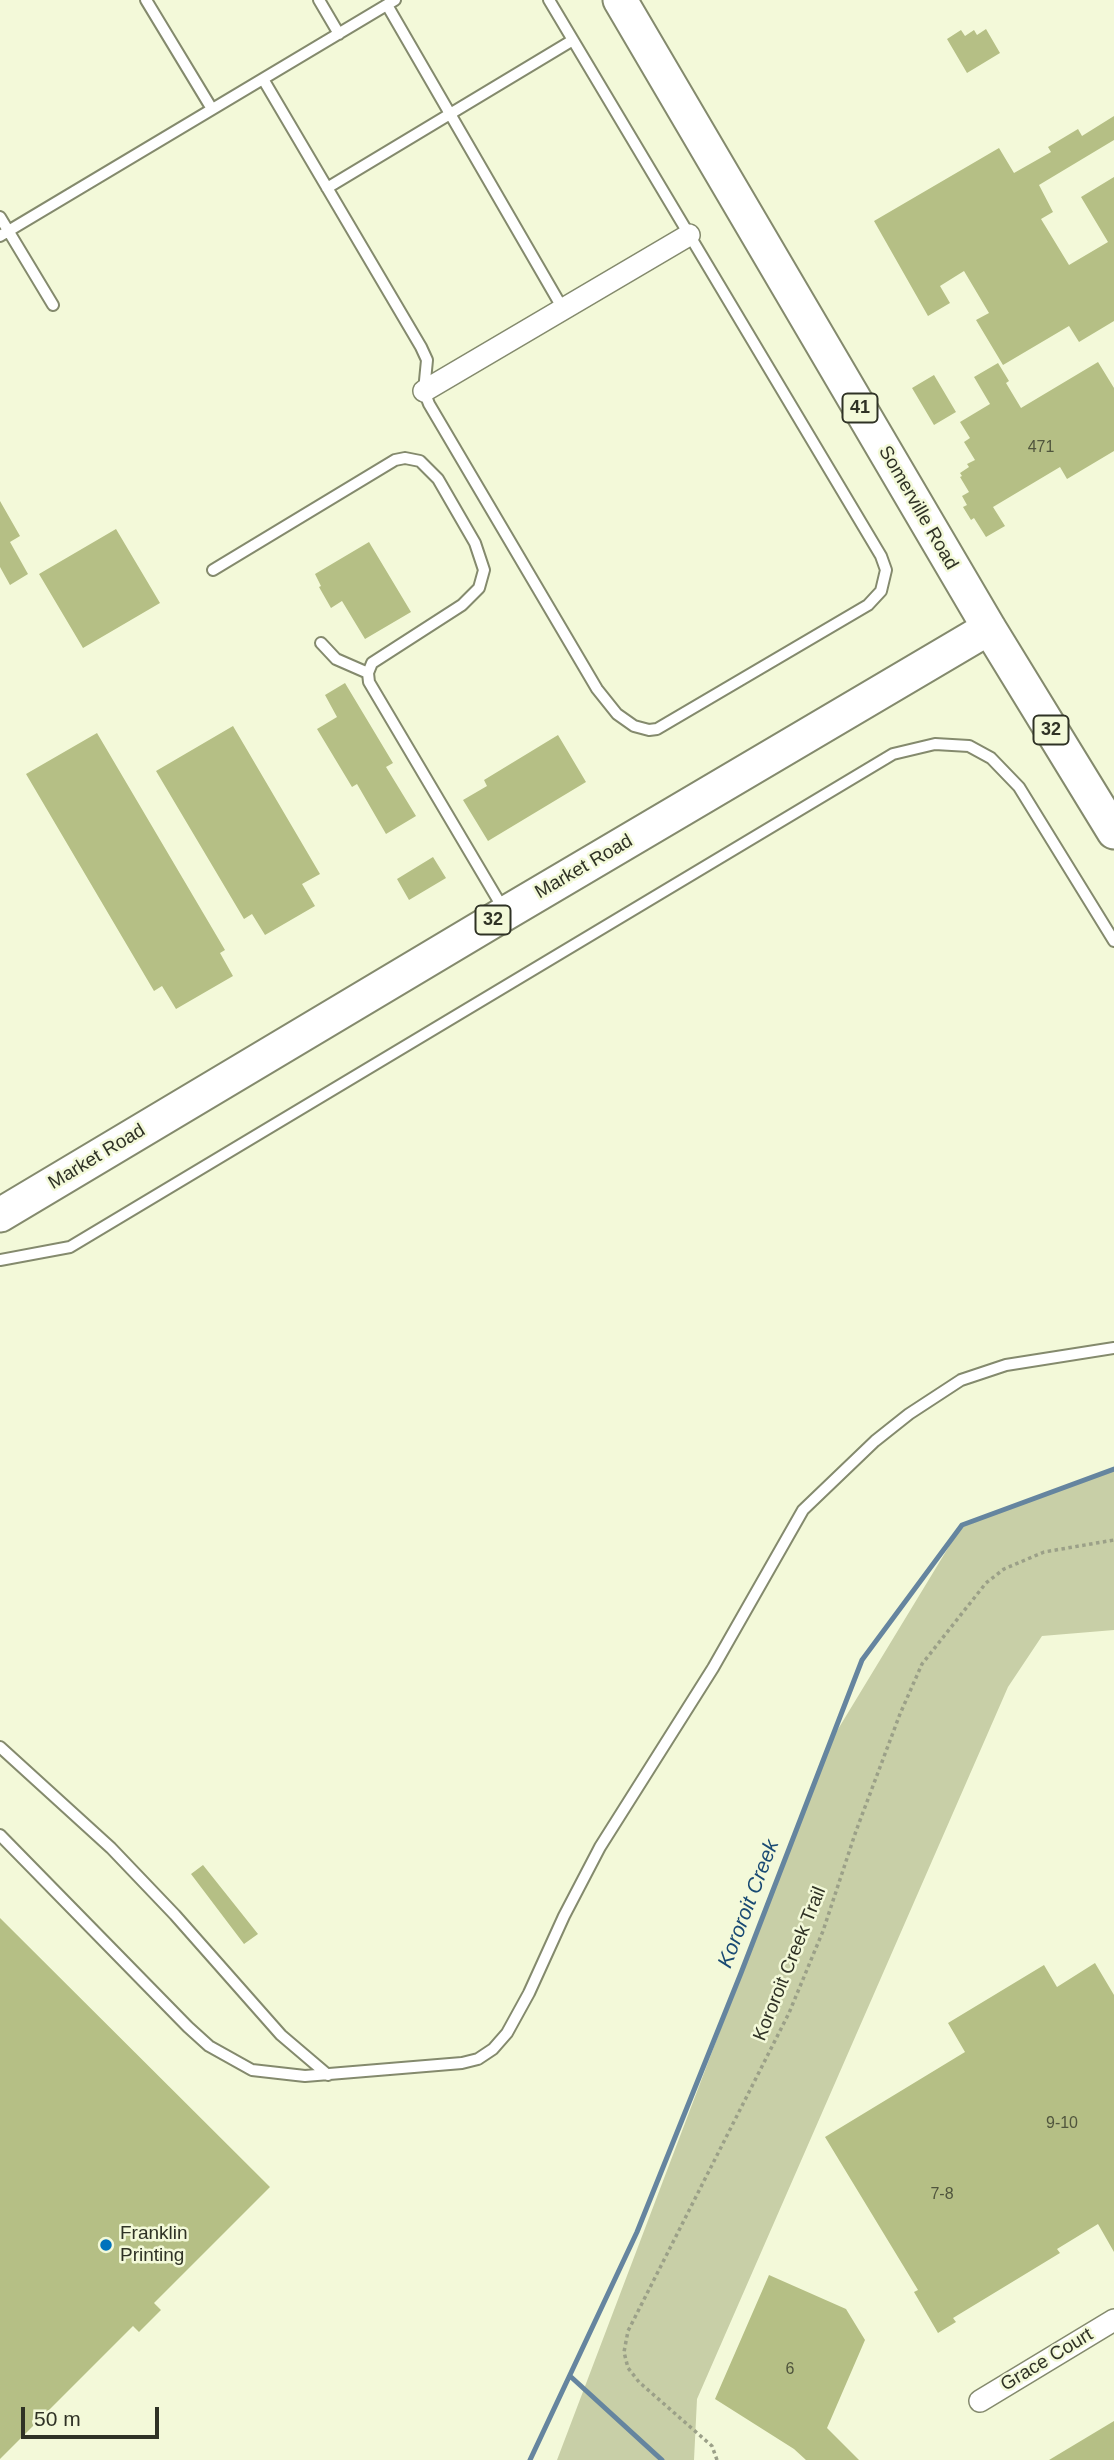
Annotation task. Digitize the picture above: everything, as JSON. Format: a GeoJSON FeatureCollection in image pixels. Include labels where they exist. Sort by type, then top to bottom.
{"type":"FeatureCollection","features":[{"type":"Feature","properties":{"kind":"main road","name":"Somerville Road"},"geometry":{"type":"LineString","coordinates":[[620,0],[989,628],[1114,832]]}},
{"type":"Feature","properties":{"kind":"main road","name":"Market Road"},"geometry":{"type":"LineString","coordinates":[[0,1215],[506,912],[989,628]]}},
{"type":"Feature","properties":{"kind":"street"},"geometry":{"type":"LineString","coordinates":[[425,391],[689,235]]}},
{"type":"Feature","properties":{"kind":"street","name":"Grace Court"},"geometry":{"type":"LineString","coordinates":[[980,2400],[1114,2320]]}},
{"type":"Feature","properties":{"kind":"lane"},"geometry":{"type":"LineString","coordinates":[[146,0],[212,109]]}},
{"type":"Feature","properties":{"kind":"lane"},"geometry":{"type":"LineString","coordinates":[[319,0],[338,34]]}},
{"type":"Feature","properties":{"kind":"lane"},"geometry":{"type":"LineString","coordinates":[[263,79],[424,354],[427,360],[425,391],[429,404],[597,689],[617,714],[634,726],[657,729],[868,605],[881,591],[886,570],[874,544],[549,0]]}},
{"type":"Feature","properties":{"kind":"lane"},"geometry":{"type":"LineString","coordinates":[[4,234],[391,2],[450,114],[563,309]]}},
{"type":"Feature","properties":{"kind":"lane"},"geometry":{"type":"LineString","coordinates":[[327,188],[573,40]]}},
{"type":"Feature","properties":{"kind":"lane"},"geometry":{"type":"LineString","coordinates":[[0,217],[4,234],[53,305]]}},
{"type":"Feature","properties":{"kind":"lane"},"geometry":{"type":"LineString","coordinates":[[213,570],[395,460],[405,458],[420,461],[438,479],[475,543],[484,570],[479,588],[462,605],[372,663],[368,673],[369,682],[506,912]]}},
{"type":"Feature","properties":{"kind":"lane"},"geometry":{"type":"LineString","coordinates":[[321,643],[336,659],[368,673]]}},
{"type":"Feature","properties":{"kind":"lane"},"geometry":{"type":"LineString","coordinates":[[0,1260],[70,1247],[892,754],[935,744],[969,746],[991,758],[1019,787],[1114,941]]}},
{"type":"Feature","properties":{"kind":"lane"},"geometry":{"type":"LineString","coordinates":[[0,1835],[209,2046],[252,2070],[285,2075],[328,2074],[463,2063],[478,2059],[500,2041],[529,1993],[600,1846],[713,1668],[803,1510],[846,1466],[909,1414],[961,1380],[1006,1365],[1114,1348]]}},
{"type":"Feature","properties":{"kind":"lane"},"geometry":{"type":"LineString","coordinates":[[0,1747],[111,1848],[176,1915],[281,2035],[328,2074]]}},
{"type":"Feature","properties":{"kind":"path","name":"Kororoit Creek Trail"},"geometry":{"type":"LineString","coordinates":[[717,2460],[712,2446],[639,2382],[628,2368],[624,2352],[628,2331],[789,2013],[822,1931],[900,1714],[922,1664],[986,1583],[1004,1569],[1044,1552],[1114,1540]]}},
{"type":"Feature","properties":{"kind":"green space"},"geometry":{"type":"Polygon","coordinates":[[[1114,1469],[1114,1630],[1042,1636],[1008,1687],[697,2399],[694,2460],[557,2460],[829,1744],[962,1525],[1114,1469]]]}},
{"type":"Feature","properties":{"kind":"building"},"geometry":{"type":"Polygon","coordinates":[[[986,29],[1000,53],[967,73],[947,39],[961,30],[965,36],[974,30],[977,35],[986,29]]]}},
{"type":"Feature","properties":{"kind":"building"},"geometry":{"type":"Polygon","coordinates":[[[1114,116],[1114,140],[1039,185],[1053,212],[1041,219],[1069,265],[1108,242],[1081,197],[1114,177],[1114,321],[1079,342],[1069,326],[1003,365],[976,320],[989,313],[964,271],[940,286],[950,303],[928,316],[874,221],[999,148],[1014,173],[1051,152],[1048,147],[1078,129],[1082,136],[1114,116]]]}},
{"type":"Feature","properties":{"kind":"building"},"geometry":{"type":"Polygon","coordinates":[[[1098,362],[1114,388],[1114,451],[1067,479],[1060,467],[993,507],[1005,526],[986,537],[963,507],[967,505],[962,496],[969,492],[960,477],[960,473],[969,467],[967,464],[975,460],[964,442],[970,438],[960,422],[990,404],[974,377],[998,363],[1021,408],[1098,362]]]}},
{"type":"Feature","properties":{"kind":"building"},"geometry":{"type":"Polygon","coordinates":[[[934,375],[956,412],[934,425],[912,388],[934,375]]]}},
{"type":"Feature","properties":{"kind":"building"},"geometry":{"type":"Polygon","coordinates":[[[0,501],[20,536],[10,542],[28,574],[10,585],[0,567],[0,501]]]}},
{"type":"Feature","properties":{"kind":"building"},"geometry":{"type":"Polygon","coordinates":[[[116,529],[160,603],[83,648],[39,574],[116,529]]]}},
{"type":"Feature","properties":{"kind":"building"},"geometry":{"type":"Polygon","coordinates":[[[369,542],[411,612],[365,639],[342,601],[331,608],[315,574],[369,542]]]}},
{"type":"Feature","properties":{"kind":"building"},"geometry":{"type":"Polygon","coordinates":[[[345,683],[393,763],[386,767],[416,816],[386,834],[357,784],[352,787],[317,729],[337,717],[325,695],[345,683]]]}},
{"type":"Feature","properties":{"kind":"building"},"geometry":{"type":"Polygon","coordinates":[[[233,726],[320,874],[302,884],[315,906],[265,935],[252,914],[244,919],[156,771],[233,726]]]}},
{"type":"Feature","properties":{"kind":"building"},"geometry":{"type":"Polygon","coordinates":[[[97,733],[225,950],[220,953],[233,976],[176,1009],[162,986],[154,991],[26,774],[97,733]]]}},
{"type":"Feature","properties":{"kind":"building"},"geometry":{"type":"Polygon","coordinates":[[[558,735],[586,782],[488,841],[463,800],[487,786],[484,780],[558,735]]]}},
{"type":"Feature","properties":{"kind":"building"},"geometry":{"type":"Polygon","coordinates":[[[433,857],[446,878],[409,900],[397,879],[433,857]]]}},
{"type":"Feature","properties":{"kind":"building"},"geometry":{"type":"Polygon","coordinates":[[[203,1865],[258,1934],[244,1944],[191,1874],[203,1865]]]}},
{"type":"Feature","properties":{"kind":"building","name":"Franklin Printing"},"geometry":{"type":"Polygon","coordinates":[[[0,1918],[270,2187],[154,2303],[161,2310],[139,2332],[133,2326],[0,2459],[0,1918]]]}},
{"type":"Feature","properties":{"kind":"building"},"geometry":{"type":"Polygon","coordinates":[[[1095,1963],[1114,1995],[1114,2252],[1098,2224],[1057,2249],[1060,2253],[953,2318],[956,2322],[938,2333],[914,2292],[918,2290],[825,2137],[965,2052],[948,2023],[1044,1965],[1057,1987],[1095,1963]]]}},
{"type":"Feature","properties":{"kind":"building"},"geometry":{"type":"Polygon","coordinates":[[[769,2275],[846,2309],[865,2340],[827,2428],[859,2460],[806,2460],[794,2449],[715,2399],[769,2275]]]}},
{"type":"Feature","properties":{"kind":"building"},"geometry":{"type":"Polygon","coordinates":[[[1114,2421],[1114,2460],[1049,2460],[1114,2421]]]}},
{"type":"Feature","properties":{"kind":"waterway","name":"Kororoit Creek"},"geometry":{"type":"LineString","coordinates":[[530,2460],[637,2232],[862,1660],[962,1525],[1114,1469]]}},
{"type":"Feature","properties":{"kind":"waterway"},"geometry":{"type":"LineString","coordinates":[[570,2376],[662,2460]]}},
{"type":"Feature","properties":{"kind":"place","name":"Franklin Printing"},"geometry":{"type":"Point","coordinates":[106,2245]}}]}
